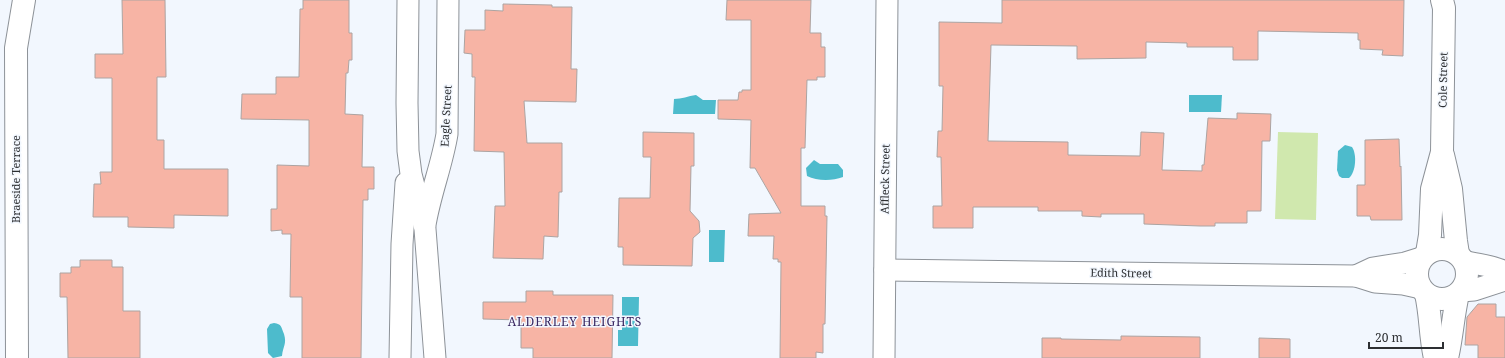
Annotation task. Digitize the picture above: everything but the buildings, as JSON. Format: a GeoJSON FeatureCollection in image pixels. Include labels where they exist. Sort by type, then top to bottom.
{"type":"FeatureCollection","features":[{"type":"Feature","properties":{"kind":"street","name":"Braeside Terrace"},"geometry":{"type":"LineString","coordinates":[[17,358],[16,48],[24,0]]}},
{"type":"Feature","properties":{"kind":"street","name":"Eagle Street"},"geometry":{"type":"LineString","coordinates":[[400,358],[402,244],[408,151],[408,0]]}},
{"type":"Feature","properties":{"kind":"street","name":"Eagle Street"},"geometry":{"type":"LineString","coordinates":[[425,230],[429,204],[443,156],[447,134],[448,0]]}},
{"type":"Feature","properties":{"kind":"street","name":"Affleck Street"},"geometry":{"type":"LineString","coordinates":[[884,358],[887,0]]}},
{"type":"Feature","properties":{"kind":"street","name":"Cole Street"},"geometry":{"type":"LineString","coordinates":[[1424,255],[1430,235],[1432,189],[1442,152],[1445,3]]}},
{"type":"Feature","properties":{"kind":"street","name":"Eagle Street"},"geometry":{"type":"LineString","coordinates":[[408,151],[411,174],[425,230],[435,358]]}},
{"type":"Feature","properties":{"kind":"street","name":"Cole Street"},"geometry":{"type":"LineString","coordinates":[[1442,152],[1451,189],[1456,241],[1461,258]]}},
{"type":"Feature","properties":{"kind":"street"},"geometry":{"type":"LineString","coordinates":[[1435,358],[1432,347],[1429,308],[1423,291],[1417,281],[1416,273],[1417,266],[1424,255],[1434,249],[1442,248],[1451,250],[1461,258],[1475,265],[1496,268],[1505,272]]}},
{"type":"Feature","properties":{"kind":"street","name":"Edith Street"},"geometry":{"type":"LineString","coordinates":[[1356,276],[1373,268],[1404,263],[1424,255]]}},
{"type":"Feature","properties":{"kind":"street"},"geometry":{"type":"LineString","coordinates":[[1447,358],[1450,347],[1454,309],[1467,278],[1467,269],[1461,258]]}},
{"type":"Feature","properties":{"kind":"street","name":"Edith Street"},"geometry":{"type":"LineString","coordinates":[[885,270],[1356,276],[1375,282],[1403,284],[1423,291]]}},
{"type":"Feature","properties":{"kind":"street"},"geometry":{"type":"LineString","coordinates":[[1423,291],[1433,298],[1450,298],[1460,292],[1474,290],[1505,280]]}},
{"type":"Feature","properties":{"kind":"green space"},"geometry":{"type":"Polygon","coordinates":[[[1278,132],[1318,133],[1316,220],[1275,219],[1278,132]]]}},
{"type":"Feature","properties":{"kind":"water"},"geometry":{"type":"Polygon","coordinates":[[[696,95],[703,100],[716,100],[715,114],[673,114],[674,99],[696,95]]]}},
{"type":"Feature","properties":{"kind":"water"},"geometry":{"type":"Polygon","coordinates":[[[1189,95],[1222,95],[1221,112],[1189,112],[1189,95]]]}},
{"type":"Feature","properties":{"kind":"water"},"geometry":{"type":"Polygon","coordinates":[[[1345,145],[1352,147],[1355,154],[1353,172],[1349,178],[1342,178],[1339,176],[1337,170],[1338,151],[1345,145]]]}},
{"type":"Feature","properties":{"kind":"water"},"geometry":{"type":"Polygon","coordinates":[[[814,160],[820,164],[838,164],[843,170],[843,177],[825,180],[807,176],[806,168],[814,160]]]}},
{"type":"Feature","properties":{"kind":"water"},"geometry":{"type":"Polygon","coordinates":[[[709,230],[725,230],[724,262],[709,262],[709,230]]]}},
{"type":"Feature","properties":{"kind":"water"},"geometry":{"type":"Polygon","coordinates":[[[622,297],[639,297],[638,346],[618,346],[618,330],[622,330],[622,297]]]}},
{"type":"Feature","properties":{"kind":"water"},"geometry":{"type":"Polygon","coordinates":[[[274,323],[281,326],[285,343],[282,356],[273,358],[268,353],[267,329],[270,324],[274,323]]]}},
{"type":"Feature","properties":{"kind":"district","name":"ALDERLEY HEIGHTS"},"geometry":{"type":"Point","coordinates":[575,322]}}]}
